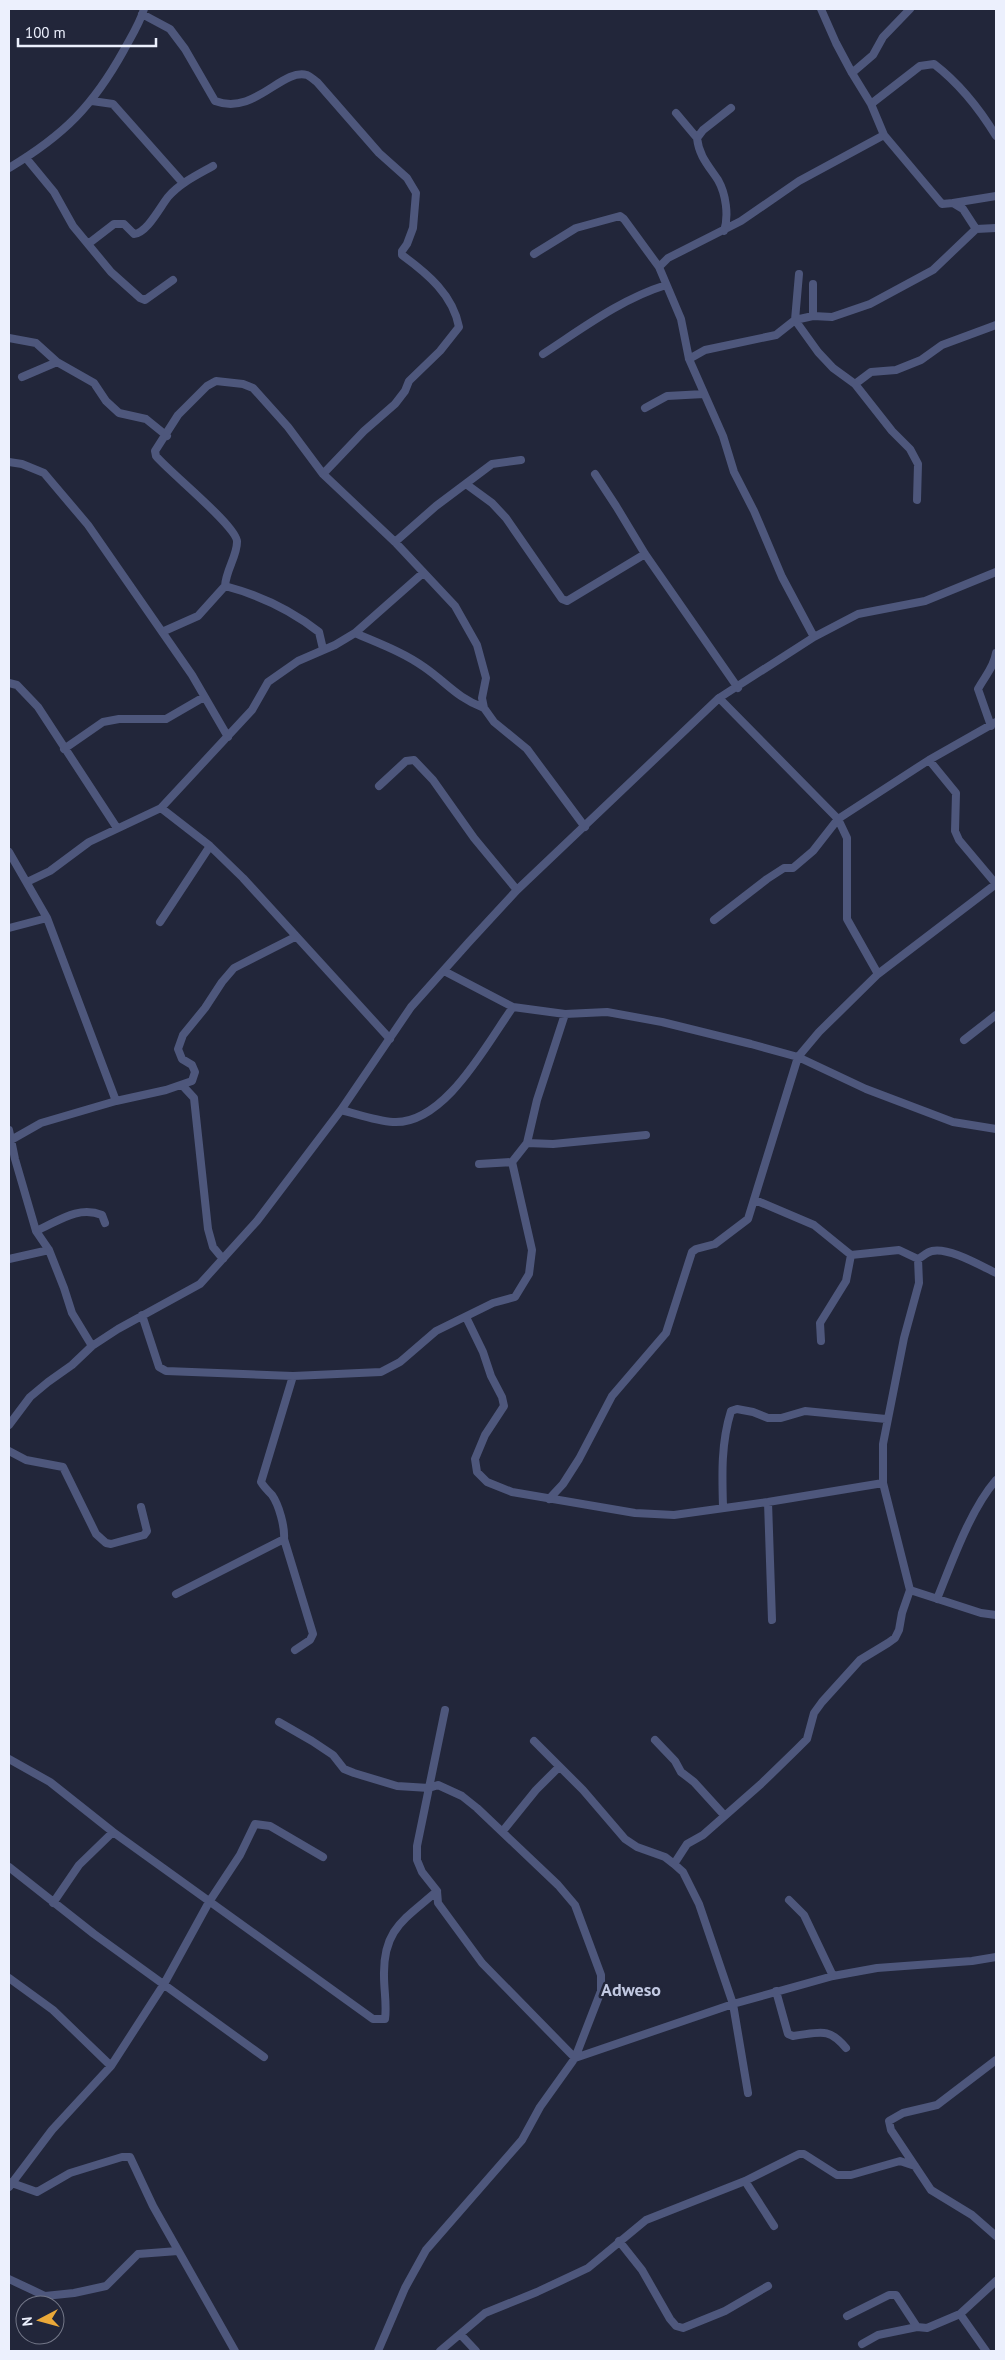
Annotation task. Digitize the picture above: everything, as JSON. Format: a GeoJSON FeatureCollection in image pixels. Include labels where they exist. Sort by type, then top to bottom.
{"type":"FeatureCollection","features":[{"type":"Feature","properties":{"kind":"street"},"geometry":{"type":"LineString","coordinates":[[821,9],[852,74],[871,104],[884,136],[942,204],[996,196]]}},
{"type":"Feature","properties":{"kind":"street"},"geometry":{"type":"LineString","coordinates":[[852,74],[873,55],[883,37],[910,9]]}},
{"type":"Feature","properties":{"kind":"street"},"geometry":{"type":"LineString","coordinates":[[9,168],[58,136],[92,101],[119,58],[143,12],[170,30],[186,49],[214,102],[231,105],[250,102],[295,76],[306,75],[317,82],[379,153],[407,178],[416,193],[413,228],[408,244],[402,251],[402,256],[448,296],[456,312],[459,327],[440,351],[409,381],[405,391],[395,404],[364,431],[323,474]]}},
{"type":"Feature","properties":{"kind":"street"},"geometry":{"type":"LineString","coordinates":[[871,104],[920,66],[934,64],[955,80],[982,112],[996,136]]}},
{"type":"Feature","properties":{"kind":"street"},"geometry":{"type":"LineString","coordinates":[[92,101],[113,104],[183,183]]}},
{"type":"Feature","properties":{"kind":"street"},"geometry":{"type":"LineString","coordinates":[[697,138],[703,130],[731,108]]}},
{"type":"Feature","properties":{"kind":"street"},"geometry":{"type":"LineString","coordinates":[[676,112],[697,138],[701,157],[719,182],[728,217],[724,231]]}},
{"type":"Feature","properties":{"kind":"street"},"geometry":{"type":"LineString","coordinates":[[659,267],[668,258],[724,231],[799,181],[884,136]]}},
{"type":"Feature","properties":{"kind":"street"},"geometry":{"type":"LineString","coordinates":[[26,158],[54,192],[73,226],[111,272],[140,298],[145,300],[173,280]]}},
{"type":"Feature","properties":{"kind":"street"},"geometry":{"type":"LineString","coordinates":[[88,244],[114,224],[124,224],[134,234],[138,234],[154,217],[168,197],[183,183],[213,166]]}},
{"type":"Feature","properties":{"kind":"street"},"geometry":{"type":"LineString","coordinates":[[952,202],[964,209],[976,229]]}},
{"type":"Feature","properties":{"kind":"street"},"geometry":{"type":"LineString","coordinates":[[534,254],[576,228],[620,216],[624,219],[659,267],[681,319],[689,359],[723,436],[734,472],[754,511],[782,577],[814,637]]}},
{"type":"Feature","properties":{"kind":"street"},"geometry":{"type":"LineString","coordinates":[[689,359],[705,350],[776,335],[795,320],[813,316],[832,317],[870,304],[932,270],[976,229],[996,228]]}},
{"type":"Feature","properties":{"kind":"street"},"geometry":{"type":"LineString","coordinates":[[799,274],[795,320],[833,368],[855,384],[892,431],[910,448],[918,464],[917,500]]}},
{"type":"Feature","properties":{"kind":"street"},"geometry":{"type":"LineString","coordinates":[[543,354],[626,301],[666,284]]}},
{"type":"Feature","properties":{"kind":"street"},"geometry":{"type":"LineString","coordinates":[[813,284],[813,316]]}},
{"type":"Feature","properties":{"kind":"street"},"geometry":{"type":"LineString","coordinates":[[855,384],[871,372],[896,370],[921,360],[942,345],[996,325]]}},
{"type":"Feature","properties":{"kind":"street"},"geometry":{"type":"LineString","coordinates":[[9,338],[36,343],[57,362],[94,383],[106,401],[119,413],[146,419],[167,436]]}},
{"type":"Feature","properties":{"kind":"street"},"geometry":{"type":"LineString","coordinates":[[22,377],[57,362]]}},
{"type":"Feature","properties":{"kind":"street"},"geometry":{"type":"LineString","coordinates":[[162,632],[198,616],[225,586],[225,574],[237,545],[236,536],[211,508],[156,456],[155,451],[167,436],[178,415],[207,386],[216,381],[243,384],[253,388],[273,409],[323,474],[395,542],[455,606],[477,645],[486,678],[482,698],[484,708],[494,722],[527,749],[585,827]]}},
{"type":"Feature","properties":{"kind":"street"},"geometry":{"type":"LineString","coordinates":[[645,408],[667,396],[704,394]]}},
{"type":"Feature","properties":{"kind":"street"},"geometry":{"type":"LineString","coordinates":[[395,542],[436,506],[492,464],[521,460]]}},
{"type":"Feature","properties":{"kind":"street"},"geometry":{"type":"LineString","coordinates":[[9,462],[22,464],[44,474],[88,525],[192,675],[228,737]]}},
{"type":"Feature","properties":{"kind":"street"},"geometry":{"type":"LineString","coordinates":[[594,474],[645,554],[738,688]]}},
{"type":"Feature","properties":{"kind":"street"},"geometry":{"type":"LineString","coordinates":[[466,484],[492,503],[506,518],[562,599],[566,601],[645,554]]}},
{"type":"Feature","properties":{"kind":"street"},"geometry":{"type":"LineString","coordinates":[[9,1425],[30,1397],[72,1365],[92,1346],[142,1315],[200,1284],[257,1221],[341,1110],[411,1008],[517,890],[719,698],[738,688],[814,637],[858,614],[924,601],[996,572]]}},
{"type":"Feature","properties":{"kind":"street"},"geometry":{"type":"LineString","coordinates":[[28,882],[50,871],[89,842],[161,808],[252,710],[268,682],[298,661],[335,645],[355,633],[423,573]]}},
{"type":"Feature","properties":{"kind":"street"},"geometry":{"type":"LineString","coordinates":[[225,586],[254,594],[304,620],[320,632],[323,649]]}},
{"type":"Feature","properties":{"kind":"street"},"geometry":{"type":"LineString","coordinates":[[355,633],[404,655],[425,668],[467,702],[484,708]]}},
{"type":"Feature","properties":{"kind":"street"},"geometry":{"type":"LineString","coordinates":[[714,920],[748,892],[773,875],[784,868],[793,868],[813,851],[838,819],[930,760],[993,724],[978,689],[995,664],[996,652]]}},
{"type":"Feature","properties":{"kind":"street"},"geometry":{"type":"LineString","coordinates":[[9,683],[17,685],[38,707],[117,828]]}},
{"type":"Feature","properties":{"kind":"street"},"geometry":{"type":"LineString","coordinates":[[64,749],[103,722],[119,719],[166,718],[204,697]]}},
{"type":"Feature","properties":{"kind":"street"},"geometry":{"type":"LineString","coordinates":[[719,698],[838,819],[847,838],[847,919],[878,974]]}},
{"type":"Feature","properties":{"kind":"street"},"geometry":{"type":"LineString","coordinates":[[379,786],[406,761],[414,760],[433,780],[474,838],[517,890]]}},
{"type":"Feature","properties":{"kind":"street"},"geometry":{"type":"LineString","coordinates":[[549,1499],[563,1484],[579,1459],[612,1396],[666,1333],[692,1252],[696,1249],[716,1244],[732,1230],[744,1223],[755,1200],[798,1057],[818,1032],[878,974],[996,884],[959,840],[955,831],[956,793],[930,760]]}},
{"type":"Feature","properties":{"kind":"street"},"geometry":{"type":"LineString","coordinates":[[161,808],[210,846],[269,905],[295,937],[390,1039]]}},
{"type":"Feature","properties":{"kind":"street"},"geometry":{"type":"LineString","coordinates":[[160,922],[210,846]]}},
{"type":"Feature","properties":{"kind":"street"},"geometry":{"type":"LineString","coordinates":[[9,852],[47,918],[116,1101]]}},
{"type":"Feature","properties":{"kind":"street"},"geometry":{"type":"LineString","coordinates":[[9,928],[47,918]]}},
{"type":"Feature","properties":{"kind":"street"},"geometry":{"type":"LineString","coordinates":[[11,1140],[41,1123],[192,1081],[195,1072],[192,1065],[182,1059],[178,1050],[183,1035],[234,968],[295,937]]}},
{"type":"Feature","properties":{"kind":"street"},"geometry":{"type":"LineString","coordinates":[[444,971],[513,1007],[565,1014],[607,1012],[662,1022],[798,1057],[866,1088],[953,1122],[996,1129]]}},
{"type":"Feature","properties":{"kind":"street"},"geometry":{"type":"LineString","coordinates":[[341,1110],[394,1122],[427,1114],[438,1107],[475,1064],[513,1007]]}},
{"type":"Feature","properties":{"kind":"street"},"geometry":{"type":"LineString","coordinates":[[479,1164],[512,1162],[527,1143],[537,1100],[565,1014]]}},
{"type":"Feature","properties":{"kind":"street"},"geometry":{"type":"LineString","coordinates":[[964,1040],[996,1015]]}},
{"type":"Feature","properties":{"kind":"street"},"geometry":{"type":"LineString","coordinates":[[182,1085],[194,1098],[208,1229],[213,1247],[223,1260]]}},
{"type":"Feature","properties":{"kind":"street"},"geometry":{"type":"LineString","coordinates":[[9,1130],[12,1160],[36,1231],[49,1250],[72,1313],[92,1346]]}},
{"type":"Feature","properties":{"kind":"street"},"geometry":{"type":"LineString","coordinates":[[527,1143],[553,1144],[646,1135]]}},
{"type":"Feature","properties":{"kind":"street"},"geometry":{"type":"LineString","coordinates":[[142,1315],[159,1367],[166,1371],[293,1376],[381,1372],[400,1362],[436,1331],[493,1303],[515,1297],[529,1274],[532,1250],[512,1162]]}},
{"type":"Feature","properties":{"kind":"street"},"geometry":{"type":"LineString","coordinates":[[755,1200],[814,1225],[851,1255],[899,1250],[918,1259]]}},
{"type":"Feature","properties":{"kind":"street"},"geometry":{"type":"LineString","coordinates":[[36,1231],[72,1214],[82,1212],[92,1211],[102,1215],[104,1223]]}},
{"type":"Feature","properties":{"kind":"street"},"geometry":{"type":"LineString","coordinates":[[9,1259],[49,1250]]}},
{"type":"Feature","properties":{"kind":"street"},"geometry":{"type":"LineString","coordinates":[[918,1259],[932,1251],[944,1252],[963,1257],[996,1273]]}},
{"type":"Feature","properties":{"kind":"street"},"geometry":{"type":"LineString","coordinates":[[821,1341],[820,1323],[846,1281],[851,1255]]}},
{"type":"Feature","properties":{"kind":"street"},"geometry":{"type":"LineString","coordinates":[[674,1864],[686,1844],[702,1835],[761,1784],[806,1739],[814,1713],[842,1679],[860,1660],[895,1638],[899,1630],[902,1613],[910,1590],[882,1483],[883,1444],[886,1419],[893,1399],[904,1338],[919,1283],[918,1259]]}},
{"type":"Feature","properties":{"kind":"street"},"geometry":{"type":"LineString","coordinates":[[466,1317],[483,1352],[504,1406],[485,1435],[475,1460],[477,1472],[486,1482],[503,1489],[549,1499],[634,1513],[674,1514],[768,1502],[882,1483]]}},
{"type":"Feature","properties":{"kind":"street"},"geometry":{"type":"LineString","coordinates":[[293,1376],[261,1482],[276,1504],[284,1540],[313,1634],[310,1640],[295,1650]]}},
{"type":"Feature","properties":{"kind":"street"},"geometry":{"type":"LineString","coordinates":[[723,1507],[722,1456],[726,1427],[731,1411],[752,1412],[768,1418],[781,1418],[805,1411],[886,1419]]}},
{"type":"Feature","properties":{"kind":"street"},"geometry":{"type":"LineString","coordinates":[[9,1451],[26,1460],[63,1467],[96,1534],[106,1543],[112,1544],[144,1535],[147,1532],[141,1507]]}},
{"type":"Feature","properties":{"kind":"street"},"geometry":{"type":"LineString","coordinates":[[937,1599],[957,1550],[986,1491],[996,1480]]}},
{"type":"Feature","properties":{"kind":"street"},"geometry":{"type":"LineString","coordinates":[[768,1502],[772,1620]]}},
{"type":"Feature","properties":{"kind":"street"},"geometry":{"type":"LineString","coordinates":[[176,1594],[284,1540]]}},
{"type":"Feature","properties":{"kind":"street"},"geometry":{"type":"LineString","coordinates":[[910,1590],[981,1613],[996,1615]]}},
{"type":"Feature","properties":{"kind":"street"},"geometry":{"type":"LineString","coordinates":[[445,1710],[417,1846],[417,1860],[422,1872],[437,1891],[438,1903],[482,1963],[575,2058]]}},
{"type":"Feature","properties":{"kind":"street"},"geometry":{"type":"LineString","coordinates":[[278,1722],[333,1755],[344,1768],[354,1773],[397,1786],[429,1788],[438,1786],[462,1796],[558,1885],[574,1905],[593,1949],[601,1975],[601,1991],[575,2058],[540,2107],[522,2140],[426,2250],[405,2288],[378,2351]]}},
{"type":"Feature","properties":{"kind":"street"},"geometry":{"type":"LineString","coordinates":[[655,1740],[675,1761],[681,1772],[694,1782],[724,1815]]}},
{"type":"Feature","properties":{"kind":"street"},"geometry":{"type":"LineString","coordinates":[[534,1742],[584,1790],[625,1839],[636,1847],[665,1857],[684,1872],[699,1904],[733,2004],[748,2092]]}},
{"type":"Feature","properties":{"kind":"street"},"geometry":{"type":"LineString","coordinates":[[9,1759],[50,1782],[113,1832],[209,1902],[364,2013],[379,2021],[385,2019],[386,2012],[384,1974],[386,1944],[394,1929],[437,1891]]}},
{"type":"Feature","properties":{"kind":"street"},"geometry":{"type":"LineString","coordinates":[[502,1832],[536,1790],[559,1767]]}},
{"type":"Feature","properties":{"kind":"street"},"geometry":{"type":"LineString","coordinates":[[235,2351],[153,2206],[130,2157],[122,2157],[70,2172],[37,2192],[10,2184],[52,2130],[111,2066],[164,1984],[209,1902],[240,1855],[255,1824],[270,1826],[323,1857]]}},
{"type":"Feature","properties":{"kind":"street"},"geometry":{"type":"LineString","coordinates":[[53,1903],[79,1865],[113,1832]]}},
{"type":"Feature","properties":{"kind":"street"},"geometry":{"type":"LineString","coordinates":[[9,1867],[53,1903],[264,2057]]}},
{"type":"Feature","properties":{"kind":"street"},"geometry":{"type":"LineString","coordinates":[[789,1900],[804,1914],[833,1976]]}},
{"type":"Feature","properties":{"kind":"street"},"geometry":{"type":"LineString","coordinates":[[575,2058],[733,2004],[833,1976],[877,1968],[972,1961],[996,1956]]}},
{"type":"Feature","properties":{"kind":"street"},"geometry":{"type":"LineString","coordinates":[[9,1978],[48,2006],[111,2066]]}},
{"type":"Feature","properties":{"kind":"street"},"geometry":{"type":"LineString","coordinates":[[776,1991],[788,2034],[793,2036],[831,2033],[837,2036],[846,2048]]}},
{"type":"Feature","properties":{"kind":"street"},"geometry":{"type":"LineString","coordinates":[[996,2060],[937,2105],[903,2112],[889,2121],[891,2130],[931,2190],[972,2215],[996,2236]]}},
{"type":"Feature","properties":{"kind":"street"},"geometry":{"type":"LineString","coordinates":[[440,2351],[485,2313],[537,2292],[588,2268],[646,2220],[745,2181],[798,2154],[804,2154],[837,2175],[851,2175],[900,2161],[915,2166]]}},
{"type":"Feature","properties":{"kind":"street"},"geometry":{"type":"LineString","coordinates":[[745,2181],[774,2226]]}},
{"type":"Feature","properties":{"kind":"street"},"geometry":{"type":"LineString","coordinates":[[619,2241],[642,2270],[676,2326],[683,2328],[725,2311],[768,2286]]}},
{"type":"Feature","properties":{"kind":"street"},"geometry":{"type":"LineString","coordinates":[[9,2279],[45,2296],[74,2293],[106,2286],[138,2254],[178,2251]]}},
{"type":"Feature","properties":{"kind":"street"},"geometry":{"type":"LineString","coordinates":[[862,2344],[878,2335],[917,2327],[927,2328],[960,2314],[996,2281]]}},
{"type":"Feature","properties":{"kind":"street"},"geometry":{"type":"LineString","coordinates":[[846,2316],[889,2295],[896,2295],[917,2327]]}},
{"type":"Feature","properties":{"kind":"street"},"geometry":{"type":"LineString","coordinates":[[960,2314],[986,2351]]}},
{"type":"Feature","properties":{"kind":"street"},"geometry":{"type":"LineString","coordinates":[[461,2335],[476,2351]]}},
{"type":"Feature","properties":{"kind":"district","name":"Adweso"},"geometry":{"type":"Point","coordinates":[631,1989]}}]}
